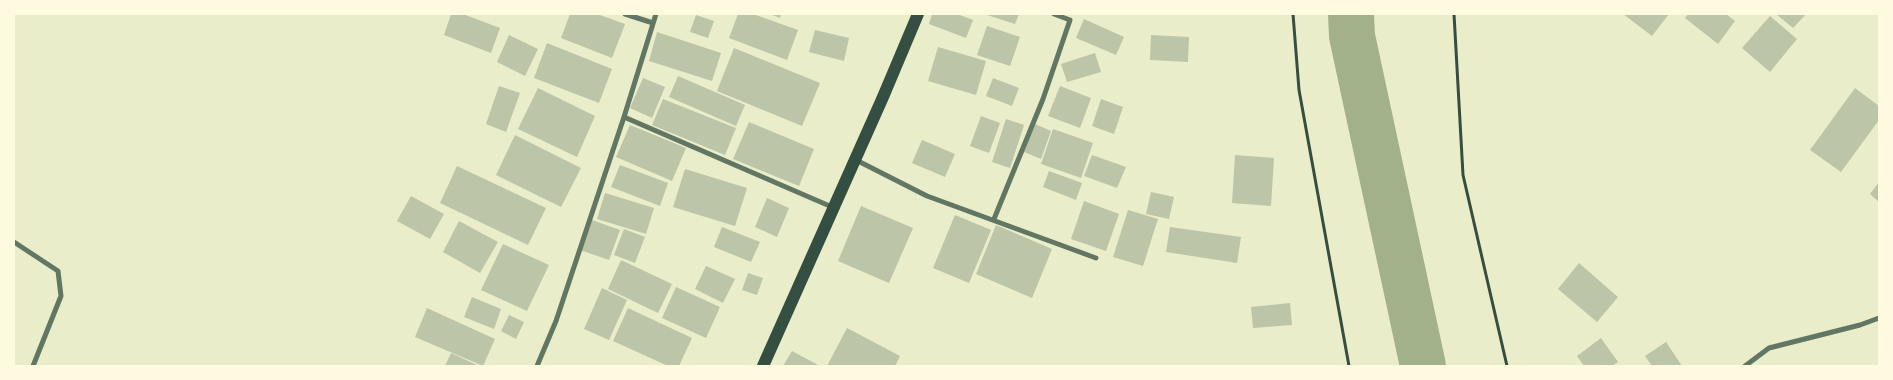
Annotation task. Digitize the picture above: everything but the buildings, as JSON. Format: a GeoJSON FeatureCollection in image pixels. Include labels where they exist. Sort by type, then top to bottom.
{"type":"FeatureCollection","features":[{"type":"Feature","properties":{"kind":"main road"},"geometry":{"type":"LineString","coordinates":[[764,366],[918,14]]}},
{"type":"Feature","properties":{"kind":"street"},"geometry":{"type":"LineString","coordinates":[[625,14],[653,23]]}},
{"type":"Feature","properties":{"kind":"street"},"geometry":{"type":"LineString","coordinates":[[537,366],[556,321],[656,14]]}},
{"type":"Feature","properties":{"kind":"street"},"geometry":{"type":"LineString","coordinates":[[994,219],[1043,99],[1070,20],[1054,14]]}},
{"type":"Feature","properties":{"kind":"street"},"geometry":{"type":"LineString","coordinates":[[624,117],[834,208]]}},
{"type":"Feature","properties":{"kind":"street"},"geometry":{"type":"LineString","coordinates":[[855,160],[927,196],[1096,258]]}},
{"type":"Feature","properties":{"kind":"street"},"geometry":{"type":"LineString","coordinates":[[14,242],[58,271],[61,296],[33,366]]}},
{"type":"Feature","properties":{"kind":"street"},"geometry":{"type":"LineString","coordinates":[[1745,366],[1769,348],[1860,325],[1879,318]]}},
{"type":"Feature","properties":{"kind":"path"},"geometry":{"type":"LineString","coordinates":[[1293,14],[1300,90],[1350,366]]}},
{"type":"Feature","properties":{"kind":"path"},"geometry":{"type":"LineString","coordinates":[[1454,14],[1463,175],[1507,366]]}},
{"type":"Feature","properties":{"kind":"waterway"},"geometry":{"type":"LineString","coordinates":[[1351,14],[1352,36],[1423,366]]}}]}
